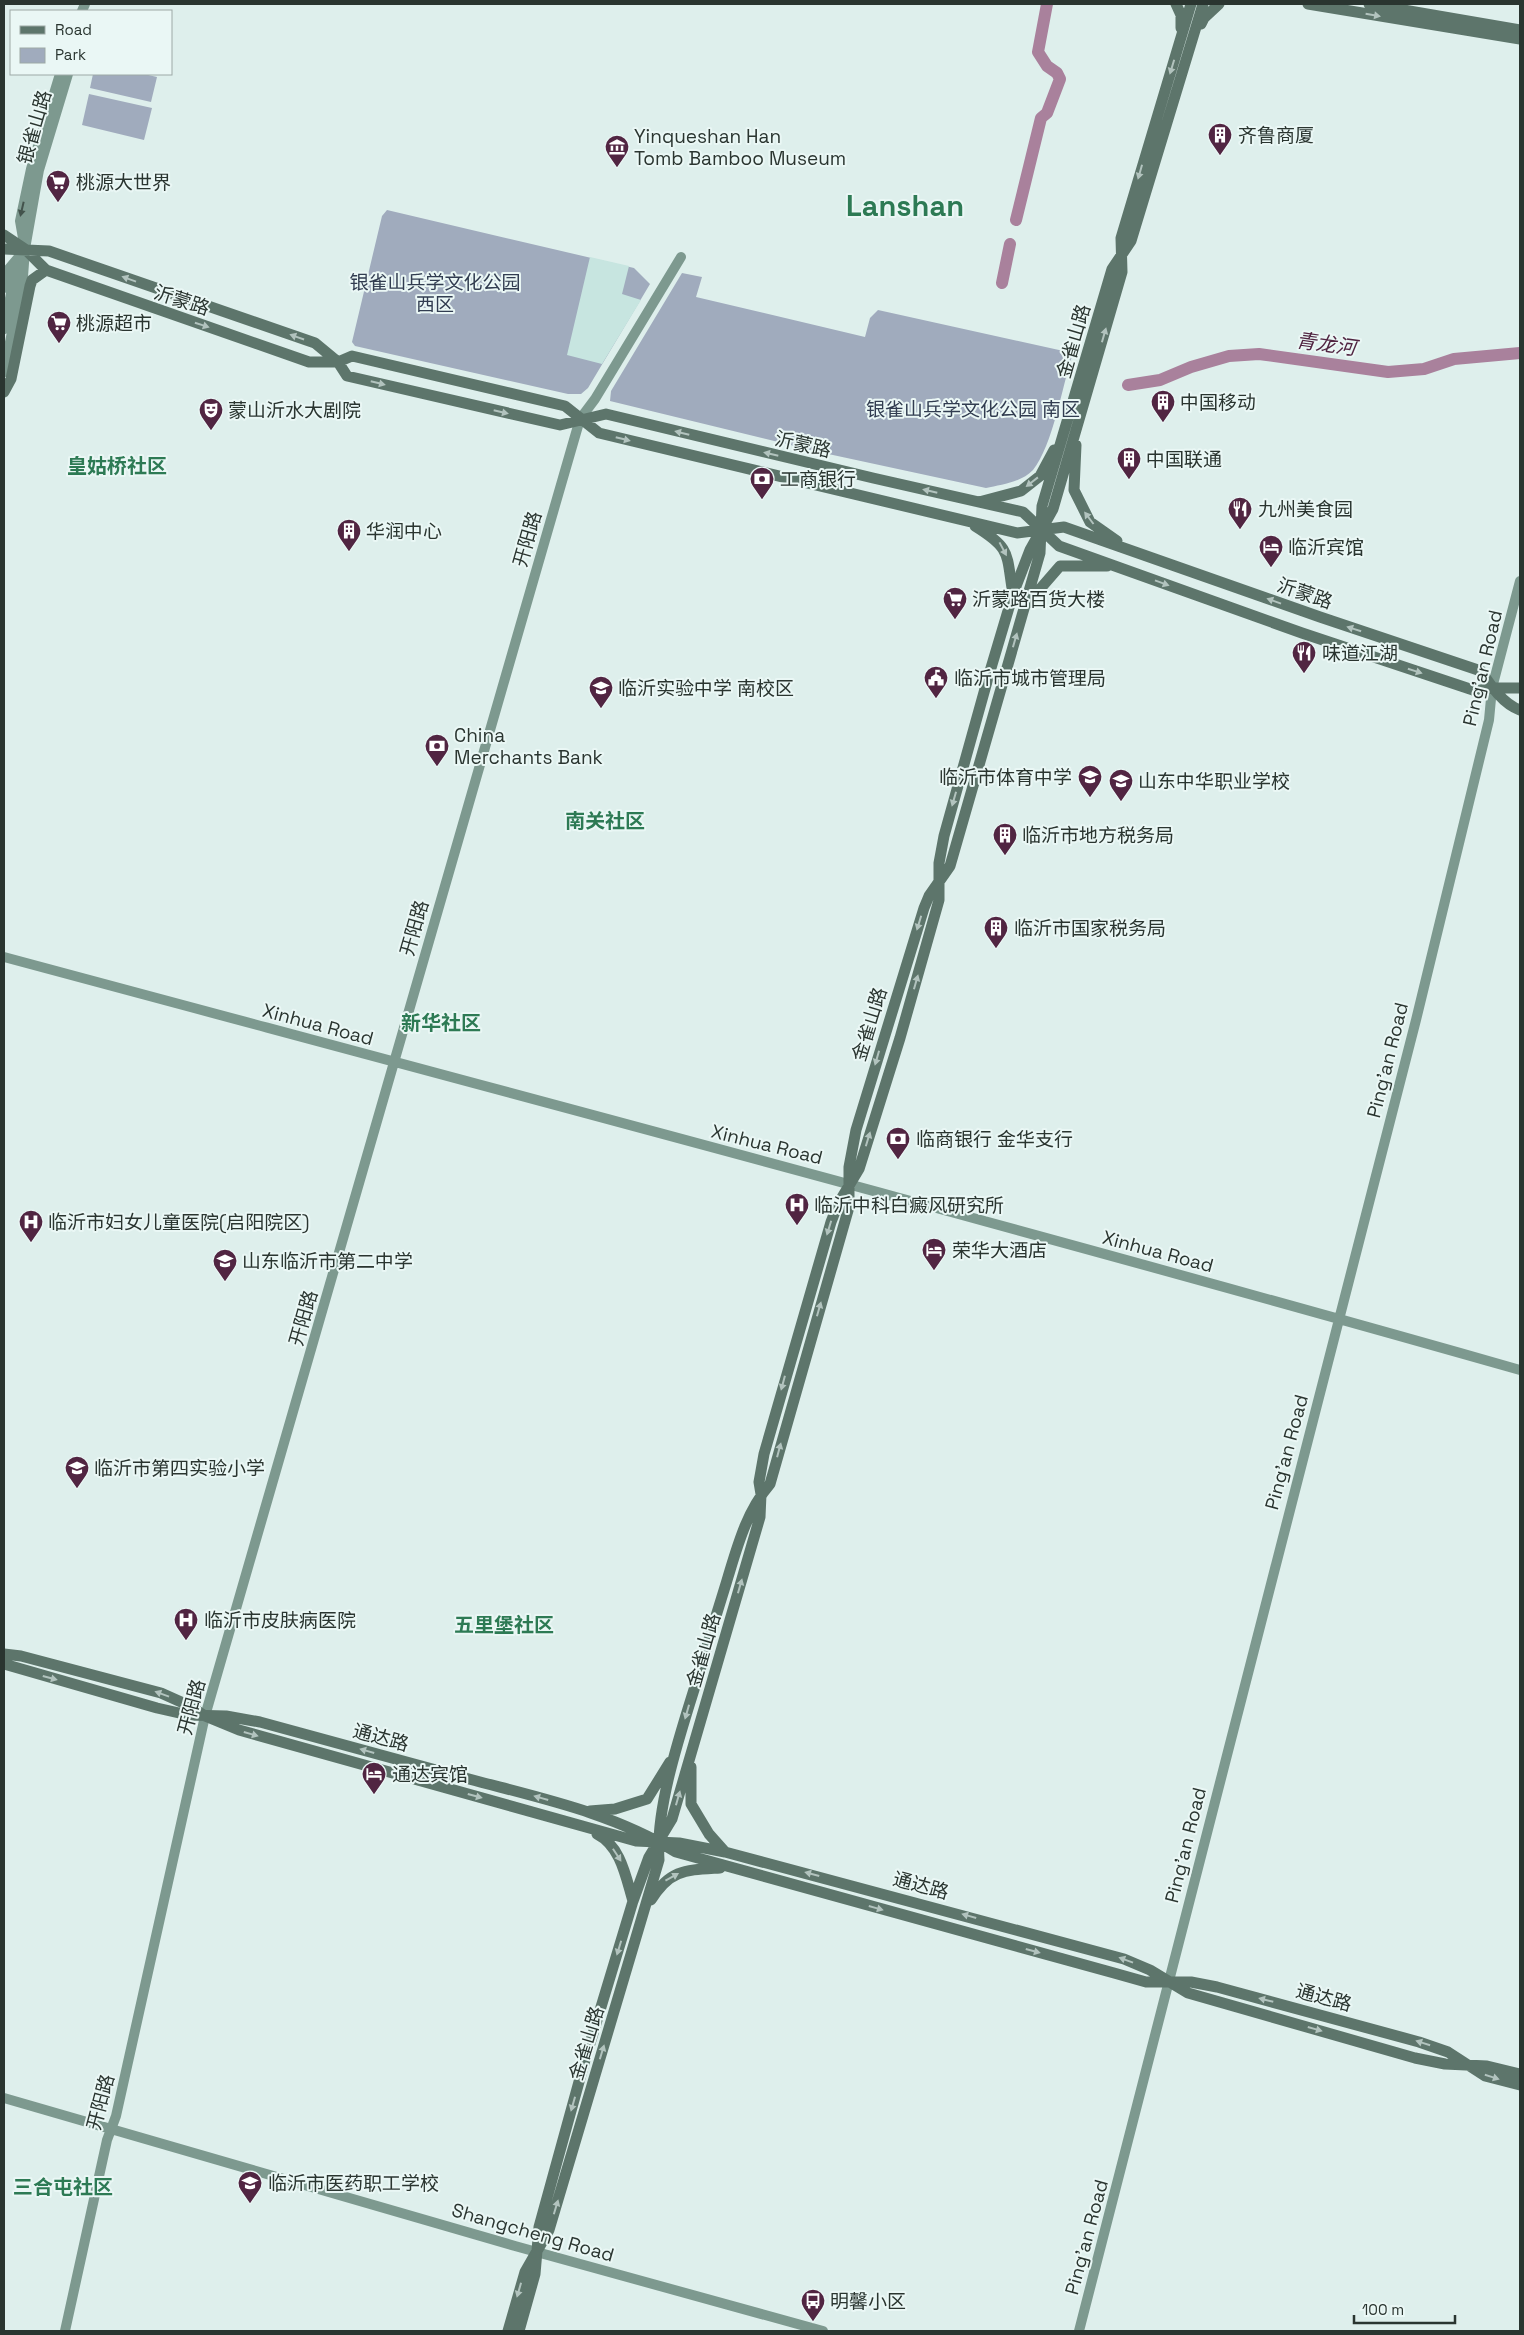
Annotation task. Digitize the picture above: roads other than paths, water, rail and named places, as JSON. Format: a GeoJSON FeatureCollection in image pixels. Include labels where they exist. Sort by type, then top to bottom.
{"type":"FeatureCollection","features":[{"type":"Feature","properties":{"kind":"main road"},"geometry":{"type":"LineString","coordinates":[[1176,4],[1181,15],[1181,40]]}},
{"type":"Feature","properties":{"kind":"main road","name":"金雀山路"},"geometry":{"type":"LineString","coordinates":[[1123,253],[1121,238],[1191,4]]}},
{"type":"Feature","properties":{"kind":"main road","name":"金雀山路"},"geometry":{"type":"LineString","coordinates":[[850,1184],[849,1167],[856,1130],[882,1040],[924,908],[950,866],[1025,607],[1040,553],[1042,506],[1072,426],[1112,269],[1132,241],[1203,4]]}},
{"type":"Feature","properties":{"kind":"main road"},"geometry":{"type":"LineString","coordinates":[[1188,53],[1204,18],[1219,4]]}},
{"type":"Feature","properties":{"kind":"main road"},"geometry":{"type":"LineString","coordinates":[[1308,4],[1520,39]]}},
{"type":"Feature","properties":{"kind":"main road"},"geometry":{"type":"LineString","coordinates":[[1369,4],[1520,30]]}},
{"type":"Feature","properties":{"kind":"main road","name":"银雀山路"},"geometry":{"type":"LineString","coordinates":[[4,329],[15,273],[25,249],[20,222],[31,169],[60,75]]}},
{"type":"Feature","properties":{"kind":"main road","name":"银雀山路"},"geometry":{"type":"LineString","coordinates":[[4,372],[23,276],[25,249],[38,170],[68,75]]}},
{"type":"Feature","properties":{"kind":"main road","name":"沂蒙路"},"geometry":{"type":"LineString","coordinates":[[4,235],[25,249],[46,270],[310,362],[338,362],[352,356],[565,406],[598,433],[1017,533],[1064,527],[1320,617],[1481,671],[1492,688],[1511,707],[1520,710]]}},
{"type":"Feature","properties":{"kind":"main road","name":"沂蒙路"},"geometry":{"type":"LineString","coordinates":[[4,249],[49,251],[315,343],[338,362],[348,376],[560,426],[580,419],[606,414],[1023,512],[1059,546],[1321,640],[1476,691],[1492,688],[1520,688]]}},
{"type":"Feature","properties":{"kind":"main road"},"geometry":{"type":"LineString","coordinates":[[4,288],[7,270],[25,249]]}},
{"type":"Feature","properties":{"kind":"main road","name":"开阳路"},"geometry":{"type":"LineString","coordinates":[[65,2331],[107,2140],[113,2128],[205,1716],[580,419],[595,399],[681,257]]}},
{"type":"Feature","properties":{"kind":"main road"},"geometry":{"type":"LineString","coordinates":[[4,392],[11,379],[32,280],[46,270]]}},
{"type":"Feature","properties":{"kind":"main road"},"geometry":{"type":"LineString","coordinates":[[977,502],[1021,491],[1040,476],[1072,426]]}},
{"type":"Feature","properties":{"kind":"main road"},"geometry":{"type":"LineString","coordinates":[[1072,426],[1074,490],[1090,522],[1127,548]]}},
{"type":"Feature","properties":{"kind":"main road"},"geometry":{"type":"LineString","coordinates":[[968,520],[997,540],[1006,550],[1013,594]]}},
{"type":"Feature","properties":{"kind":"main road","name":"金雀山路"},"geometry":{"type":"LineString","coordinates":[[519,2331],[535,2274],[538,2227],[567,2125],[633,1902],[649,1857],[672,1819],[760,1518],[761,1494],[759,1482],[764,1454],[787,1369],[831,1222],[859,1169],[900,1038],[939,900],[939,863],[944,836],[1013,594],[1030,550],[1041,529]]}},
{"type":"Feature","properties":{"kind":"main road"},"geometry":{"type":"LineString","coordinates":[[1025,607],[1060,566],[1116,566]]}},
{"type":"Feature","properties":{"kind":"main road","name":"Ping'an Road"},"geometry":{"type":"LineString","coordinates":[[1079,2331],[1416,1020],[1489,720],[1492,688],[1520,581]]}},
{"type":"Feature","properties":{"kind":"main road","name":"Xinhua Road"},"geometry":{"type":"LineString","coordinates":[[4,957],[393,1063],[850,1184],[1339,1318],[1520,1370]]}},
{"type":"Feature","properties":{"kind":"main road","name":"金雀山路"},"geometry":{"type":"LineString","coordinates":[[508,2331],[525,2272],[549,2230],[660,1860],[658,1841],[675,1755],[742,1532],[761,1494]]}},
{"type":"Feature","properties":{"kind":"main road","name":"通达路"},"geometry":{"type":"LineString","coordinates":[[4,1654],[22,1656],[161,1693],[205,1716],[239,1730],[636,1841],[679,1842],[725,1852],[1124,1959],[1150,1970],[1168,1983],[1188,1992],[1415,2058],[1446,2064],[1466,2064],[1520,2074]]}},
{"type":"Feature","properties":{"kind":"main road","name":"通达路"},"geometry":{"type":"LineString","coordinates":[[4,1664],[157,1708],[260,1722],[588,1812],[640,1832],[676,1852],[1146,1982],[1191,1982],[1302,2009],[1448,2052],[1485,2076],[1520,2085]]}},
{"type":"Feature","properties":{"kind":"main road"},"geometry":{"type":"LineString","coordinates":[[691,1754],[691,1804],[709,1834],[725,1852]]}},
{"type":"Feature","properties":{"kind":"main road"},"geometry":{"type":"LineString","coordinates":[[588,1812],[615,1810],[647,1799],[675,1755]]}},
{"type":"Feature","properties":{"kind":"main road"},"geometry":{"type":"LineString","coordinates":[[580,1825],[605,1838],[621,1859],[633,1902]]}},
{"type":"Feature","properties":{"kind":"main road"},"geometry":{"type":"LineString","coordinates":[[643,1915],[666,1880],[690,1870],[728,1867]]}},
{"type":"Feature","properties":{"kind":"main road","name":"Shangcheng Road"},"geometry":{"type":"LineString","coordinates":[[4,2098],[536,2252],[823,2331]]}},
{"type":"Feature","properties":{"kind":"waterway","name":"青龙河"},"geometry":{"type":"LineString","coordinates":[[1016,220],[1041,118],[1047,113],[1060,79],[1057,73],[1047,66],[1038,52],[1047,4]]}},
{"type":"Feature","properties":{"kind":"waterway","name":"青龙河"},"geometry":{"type":"LineString","coordinates":[[1002,283],[1010,244]]}},
{"type":"Feature","properties":{"kind":"waterway","name":"青龙河"},"geometry":{"type":"LineString","coordinates":[[1128,385],[1160,380],[1191,367],[1229,356],[1259,354],[1388,372],[1424,369],[1454,359],[1520,353]]}},
{"type":"Feature","properties":{"kind":"place","name":"齐鲁商厦"},"geometry":{"type":"Point","coordinates":[1220,156]}},
{"type":"Feature","properties":{"kind":"place","name":"Yinqueshan Han Tomb Bamboo Museum"},"geometry":{"type":"Point","coordinates":[617,168]}},
{"type":"Feature","properties":{"kind":"place","name":"桃源大世界"},"geometry":{"type":"Point","coordinates":[58,203]}},
{"type":"Feature","properties":{"kind":"place","name":"桃源超市"},"geometry":{"type":"Point","coordinates":[59,344]}},
{"type":"Feature","properties":{"kind":"place","name":"中国移动"},"geometry":{"type":"Point","coordinates":[1163,423]}},
{"type":"Feature","properties":{"kind":"place","name":"蒙山沂水大剧院"},"geometry":{"type":"Point","coordinates":[211,431]}},
{"type":"Feature","properties":{"kind":"place","name":"中国联通"},"geometry":{"type":"Point","coordinates":[1129,480]}},
{"type":"Feature","properties":{"kind":"place","name":"工商银行"},"geometry":{"type":"Point","coordinates":[762,500]}},
{"type":"Feature","properties":{"kind":"place","name":"九州美食园"},"geometry":{"type":"Point","coordinates":[1240,530]}},
{"type":"Feature","properties":{"kind":"place","name":"华润中心"},"geometry":{"type":"Point","coordinates":[349,552]}},
{"type":"Feature","properties":{"kind":"place","name":"临沂宾馆"},"geometry":{"type":"Point","coordinates":[1271,568]}},
{"type":"Feature","properties":{"kind":"place","name":"沂蒙路百货大楼"},"geometry":{"type":"Point","coordinates":[955,620]}},
{"type":"Feature","properties":{"kind":"place","name":"味道江湖"},"geometry":{"type":"Point","coordinates":[1304,674]}},
{"type":"Feature","properties":{"kind":"place","name":"临沂市城市管理局"},"geometry":{"type":"Point","coordinates":[936,699]}},
{"type":"Feature","properties":{"kind":"place","name":"临沂实验中学 南校区"},"geometry":{"type":"Point","coordinates":[601,709]}},
{"type":"Feature","properties":{"kind":"place","name":"China Merchants Bank"},"geometry":{"type":"Point","coordinates":[437,767]}},
{"type":"Feature","properties":{"kind":"place","name":"临沂市体育中学"},"geometry":{"type":"Point","coordinates":[1090,798]}},
{"type":"Feature","properties":{"kind":"place","name":"山东中华职业学校"},"geometry":{"type":"Point","coordinates":[1121,802]}},
{"type":"Feature","properties":{"kind":"place","name":"临沂市地方税务局"},"geometry":{"type":"Point","coordinates":[1005,856]}},
{"type":"Feature","properties":{"kind":"place","name":"临沂市国家税务局"},"geometry":{"type":"Point","coordinates":[996,949]}},
{"type":"Feature","properties":{"kind":"place","name":"临商银行 金华支行"},"geometry":{"type":"Point","coordinates":[898,1160]}},
{"type":"Feature","properties":{"kind":"place","name":"临沂中科白癜风研究所"},"geometry":{"type":"Point","coordinates":[797,1226]}},
{"type":"Feature","properties":{"kind":"place","name":"临沂市妇女儿童医院(启阳院区)"},"geometry":{"type":"Point","coordinates":[31,1243]}},
{"type":"Feature","properties":{"kind":"place","name":"荣华大酒店"},"geometry":{"type":"Point","coordinates":[934,1271]}},
{"type":"Feature","properties":{"kind":"place","name":"山东临沂市第二中学"},"geometry":{"type":"Point","coordinates":[225,1282]}},
{"type":"Feature","properties":{"kind":"place","name":"临沂市第四实验小学"},"geometry":{"type":"Point","coordinates":[77,1489]}},
{"type":"Feature","properties":{"kind":"place","name":"临沂市皮肤病医院"},"geometry":{"type":"Point","coordinates":[186,1641]}},
{"type":"Feature","properties":{"kind":"place","name":"通达宾馆"},"geometry":{"type":"Point","coordinates":[374,1795]}},
{"type":"Feature","properties":{"kind":"place","name":"临沂市医药职工学校"},"geometry":{"type":"Point","coordinates":[250,2204]}},
{"type":"Feature","properties":{"kind":"place","name":"明馨小区"},"geometry":{"type":"Point","coordinates":[813,2322]}},
{"type":"Feature","properties":{"kind":"district","name":"Lanshan"},"geometry":{"type":"Point","coordinates":[905,206]}},
{"type":"Feature","properties":{"kind":"district","name":"皇姑桥社区"},"geometry":{"type":"Point","coordinates":[117,466]}},
{"type":"Feature","properties":{"kind":"district","name":"南关社区"},"geometry":{"type":"Point","coordinates":[605,821]}},
{"type":"Feature","properties":{"kind":"district","name":"新华社区"},"geometry":{"type":"Point","coordinates":[441,1023]}},
{"type":"Feature","properties":{"kind":"district","name":"五里堡社区"},"geometry":{"type":"Point","coordinates":[504,1625]}},
{"type":"Feature","properties":{"kind":"district","name":"三合屯社区"},"geometry":{"type":"Point","coordinates":[63,2187]}},
{"type":"Feature","properties":{"kind":"park label","name":"银雀山兵学文化公园 西区"},"geometry":{"type":"Point","coordinates":[435,293]}},
{"type":"Feature","properties":{"kind":"park label","name":"银雀山兵学文化公园 南区"},"geometry":{"type":"Point","coordinates":[973,409]}}]}
